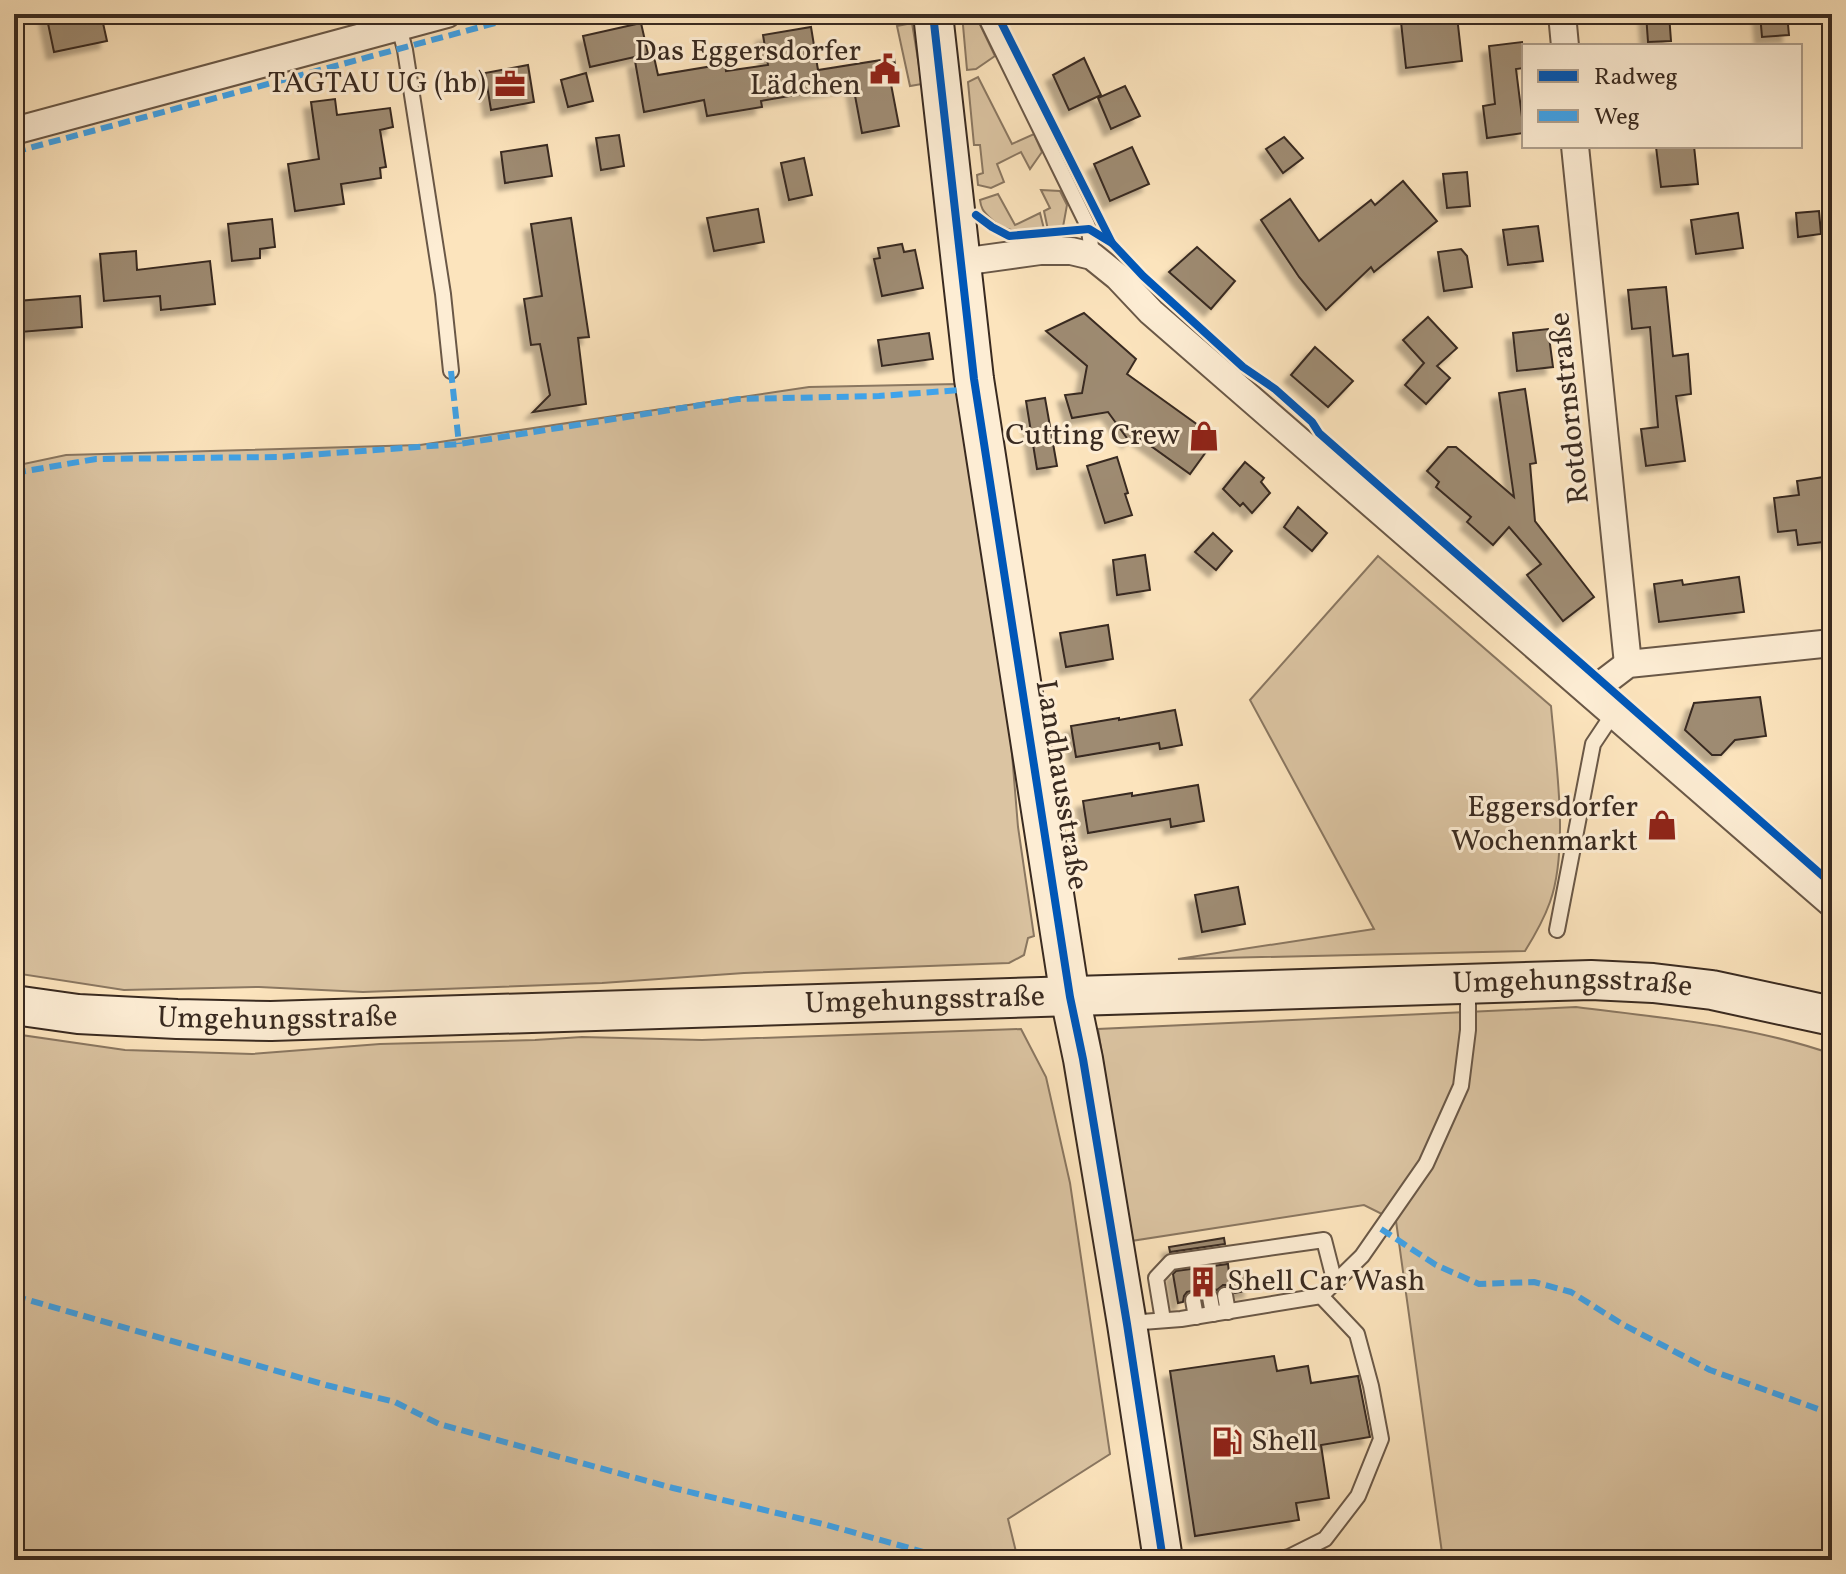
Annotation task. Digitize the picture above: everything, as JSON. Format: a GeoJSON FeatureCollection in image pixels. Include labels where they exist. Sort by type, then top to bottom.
{"type":"FeatureCollection","features":[{"type":"Feature","properties":{"kind":"main road","name":"Landhausstraße"},"geometry":{"type":"LineString","coordinates":[[933,14],[987,470],[1070,997],[1145,1322],[1163,1560]]}},
{"type":"Feature","properties":{"kind":"main road","name":"Umgehungsstraße"},"geometry":{"type":"LineString","coordinates":[[14,1005],[78,1014],[271,1021],[1591,980],[1712,990],[1832,1016]]}},
{"type":"Feature","properties":{"kind":"street"},"geometry":{"type":"LineString","coordinates":[[14,131],[447,14]]}},
{"type":"Feature","properties":{"kind":"street"},"geometry":{"type":"LineString","coordinates":[[1562,14],[1565,44]]}},
{"type":"Feature","properties":{"kind":"street","name":"Rotdornstraße"},"geometry":{"type":"LineString","coordinates":[[1575,148],[1628,664]]}},
{"type":"Feature","properties":{"kind":"street"},"geometry":{"type":"LineString","coordinates":[[961,262],[1040,251],[1071,251],[1092,256],[1118,277],[1151,312],[1832,904]]}},
{"type":"Feature","properties":{"kind":"street"},"geometry":{"type":"LineString","coordinates":[[1592,695],[1628,664],[1832,643]]}},
{"type":"Feature","properties":{"kind":"lane"},"geometry":{"type":"LineString","coordinates":[[984,14],[1087,224],[1092,256]]}},
{"type":"Feature","properties":{"kind":"lane"},"geometry":{"type":"LineString","coordinates":[[399,27],[441,279],[451,371]]}},
{"type":"Feature","properties":{"kind":"lane"},"geometry":{"type":"LineString","coordinates":[[1557,930],[1593,744],[1613,714]]}},
{"type":"Feature","properties":{"kind":"lane"},"geometry":{"type":"LineString","coordinates":[[1335,1283],[1324,1240],[1171,1262],[1156,1278],[1145,1322],[1196,1317],[1321,1296],[1335,1283],[1362,1256],[1426,1164],[1461,1086],[1468,1030],[1468,984]]}},
{"type":"Feature","properties":{"kind":"lane"},"geometry":{"type":"LineString","coordinates":[[1218,1296],[1220,1313]]}},
{"type":"Feature","properties":{"kind":"lane"},"geometry":{"type":"LineString","coordinates":[[1275,1560],[1289,1557],[1325,1539],[1358,1496],[1381,1439],[1357,1334],[1321,1296]]}},
{"type":"Feature","properties":{"kind":"lane"},"geometry":{"type":"LineString","coordinates":[[1193,1300],[1196,1317]]}},
{"type":"Feature","properties":{"kind":"shaded area"},"geometry":{"type":"Polygon","coordinates":[[[962,14],[975,14],[995,56],[976,69],[967,70],[962,14]]]}},
{"type":"Feature","properties":{"kind":"shaded area"},"geometry":{"type":"Polygon","coordinates":[[[912,23],[922,84],[910,86],[897,26],[912,23]]]}},
{"type":"Feature","properties":{"kind":"shaded area"},"geometry":{"type":"Polygon","coordinates":[[[978,77],[1012,144],[1034,134],[1042,152],[1030,169],[1021,152],[997,164],[1004,182],[991,188],[978,185],[977,175],[983,173],[980,145],[974,145],[968,82],[978,77]]]}},
{"type":"Feature","properties":{"kind":"shaded area"},"geometry":{"type":"Polygon","coordinates":[[[1041,190],[1060,191],[1067,205],[1063,227],[1048,230],[1044,211],[1050,208],[1041,190]]]}},
{"type":"Feature","properties":{"kind":"shaded area"},"geometry":{"type":"Polygon","coordinates":[[[998,194],[1015,225],[1040,213],[1044,229],[1014,230],[995,223],[984,211],[980,200],[998,194]]]}},
{"type":"Feature","properties":{"kind":"shaded area"},"geometry":{"type":"Polygon","coordinates":[[[957,384],[1007,693],[1018,827],[1034,936],[1028,938],[1024,955],[1009,963],[363,992],[259,987],[124,990],[14,973],[14,466],[66,455],[420,445],[809,387],[957,384]]]}},
{"type":"Feature","properties":{"kind":"shaded area"},"geometry":{"type":"Polygon","coordinates":[[[1378,556],[1551,706],[1558,779],[1559,857],[1556,880],[1542,921],[1525,951],[1178,959],[1374,929],[1250,700],[1378,556]]]}},
{"type":"Feature","properties":{"kind":"shaded area"},"geometry":{"type":"Polygon","coordinates":[[[1576,1007],[1737,1029],[1832,1054],[1832,1560],[1443,1560],[1396,1221],[1364,1205],[1131,1241],[1098,1029],[1576,1007]]]}},
{"type":"Feature","properties":{"kind":"shaded area"},"geometry":{"type":"Polygon","coordinates":[[[1021,1029],[1046,1077],[1070,1183],[1110,1454],[1008,1519],[1018,1560],[14,1560],[14,1034],[125,1050],[252,1054],[380,1044],[582,1037],[702,1040],[1021,1029]]]}},
{"type":"Feature","properties":{"kind":"building"},"geometry":{"type":"Polygon","coordinates":[[[46,14],[101,14],[107,41],[54,52],[46,14]]]}},
{"type":"Feature","properties":{"kind":"building"},"geometry":{"type":"Polygon","coordinates":[[[1646,14],[1669,14],[1671,41],[1648,42],[1646,14]]]}},
{"type":"Feature","properties":{"kind":"building"},"geometry":{"type":"Polygon","coordinates":[[[1760,14],[1787,14],[1789,35],[1762,37],[1760,14]]]}},
{"type":"Feature","properties":{"kind":"building"},"geometry":{"type":"Polygon","coordinates":[[[1457,16],[1462,61],[1406,68],[1401,22],[1457,16]]]}},
{"type":"Feature","properties":{"kind":"building"},"geometry":{"type":"Polygon","coordinates":[[[641,23],[648,54],[590,67],[583,36],[641,23]]]}},
{"type":"Feature","properties":{"kind":"building"},"geometry":{"type":"Polygon","coordinates":[[[811,27],[818,70],[894,58],[897,78],[890,79],[899,126],[862,133],[853,85],[761,101],[762,107],[707,116],[704,100],[644,112],[635,61],[654,57],[658,75],[725,64],[726,71],[768,65],[763,35],[811,27]]]}},
{"type":"Feature","properties":{"kind":"building"},"geometry":{"type":"Polygon","coordinates":[[[1522,42],[1522,68],[1516,69],[1522,133],[1487,138],[1483,106],[1495,104],[1489,46],[1522,42]]]}},
{"type":"Feature","properties":{"kind":"building"},"geometry":{"type":"Polygon","coordinates":[[[1084,58],[1101,95],[1069,110],[1053,75],[1084,58]]]}},
{"type":"Feature","properties":{"kind":"building"},"geometry":{"type":"Polygon","coordinates":[[[528,65],[534,102],[491,110],[485,73],[528,65]]]}},
{"type":"Feature","properties":{"kind":"building"},"geometry":{"type":"Polygon","coordinates":[[[586,73],[593,101],[568,107],[561,80],[586,73]]]}},
{"type":"Feature","properties":{"kind":"building"},"geometry":{"type":"Polygon","coordinates":[[[1125,86],[1140,116],[1111,129],[1098,98],[1125,86]]]}},
{"type":"Feature","properties":{"kind":"building"},"geometry":{"type":"Polygon","coordinates":[[[335,99],[337,115],[390,108],[393,127],[380,130],[386,167],[380,168],[381,178],[341,184],[344,204],[295,211],[288,164],[319,159],[311,102],[335,99]]]}},
{"type":"Feature","properties":{"kind":"building"},"geometry":{"type":"Polygon","coordinates":[[[619,135],[624,166],[601,170],[596,138],[619,135]]]}},
{"type":"Feature","properties":{"kind":"building"},"geometry":{"type":"Polygon","coordinates":[[[1284,137],[1303,158],[1283,173],[1266,149],[1284,137]]]}},
{"type":"Feature","properties":{"kind":"building"},"geometry":{"type":"Polygon","coordinates":[[[547,145],[552,176],[505,183],[501,152],[547,145]]]}},
{"type":"Feature","properties":{"kind":"building"},"geometry":{"type":"Polygon","coordinates":[[[1132,147],[1149,184],[1110,201],[1094,164],[1132,147]]]}},
{"type":"Feature","properties":{"kind":"building"},"geometry":{"type":"Polygon","coordinates":[[[1656,148],[1694,148],[1698,184],[1661,187],[1656,148]]]}},
{"type":"Feature","properties":{"kind":"building"},"geometry":{"type":"Polygon","coordinates":[[[804,158],[812,195],[789,200],[781,163],[804,158]]]}},
{"type":"Feature","properties":{"kind":"building"},"geometry":{"type":"Polygon","coordinates":[[[1467,172],[1470,206],[1447,208],[1443,174],[1467,172]]]}},
{"type":"Feature","properties":{"kind":"building"},"geometry":{"type":"Polygon","coordinates":[[[1403,181],[1437,221],[1374,272],[1371,267],[1326,310],[1299,277],[1261,220],[1290,199],[1319,241],[1371,200],[1375,205],[1403,181]]]}},
{"type":"Feature","properties":{"kind":"building"},"geometry":{"type":"Polygon","coordinates":[[[758,209],[764,242],[714,251],[707,218],[758,209]]]}},
{"type":"Feature","properties":{"kind":"building"},"geometry":{"type":"Polygon","coordinates":[[[1819,211],[1821,234],[1798,237],[1796,213],[1819,211]]]}},
{"type":"Feature","properties":{"kind":"building"},"geometry":{"type":"Polygon","coordinates":[[[1738,213],[1743,248],[1696,254],[1691,220],[1738,213]]]}},
{"type":"Feature","properties":{"kind":"building"},"geometry":{"type":"Polygon","coordinates":[[[571,218],[589,337],[578,338],[586,404],[533,412],[550,395],[540,344],[531,345],[524,299],[542,296],[531,224],[571,218]]]}},
{"type":"Feature","properties":{"kind":"building"},"geometry":{"type":"Polygon","coordinates":[[[272,219],[275,247],[260,249],[260,258],[232,261],[228,224],[272,219]]]}},
{"type":"Feature","properties":{"kind":"building"},"geometry":{"type":"Polygon","coordinates":[[[1538,226],[1543,261],[1508,265],[1503,230],[1538,226]]]}},
{"type":"Feature","properties":{"kind":"building"},"geometry":{"type":"Polygon","coordinates":[[[902,244],[904,252],[915,250],[923,288],[882,296],[874,259],[880,258],[878,248],[902,244]]]}},
{"type":"Feature","properties":{"kind":"building"},"geometry":{"type":"Polygon","coordinates":[[[1197,247],[1235,281],[1211,309],[1169,272],[1197,247]]]}},
{"type":"Feature","properties":{"kind":"building"},"geometry":{"type":"Polygon","coordinates":[[[1461,249],[1467,256],[1472,287],[1444,291],[1438,252],[1461,249]]]}},
{"type":"Feature","properties":{"kind":"building"},"geometry":{"type":"Polygon","coordinates":[[[136,251],[137,270],[210,261],[215,304],[161,310],[160,296],[104,301],[100,254],[136,251]]]}},
{"type":"Feature","properties":{"kind":"building"},"geometry":{"type":"Polygon","coordinates":[[[1666,287],[1673,356],[1688,354],[1691,394],[1676,396],[1685,461],[1646,466],[1641,429],[1658,427],[1650,327],[1632,329],[1628,290],[1666,287]]]}},
{"type":"Feature","properties":{"kind":"building"},"geometry":{"type":"Polygon","coordinates":[[[80,296],[82,327],[20,332],[17,301],[80,296]]]}},
{"type":"Feature","properties":{"kind":"building"},"geometry":{"type":"Polygon","coordinates":[[[1084,313],[1136,359],[1127,374],[1216,438],[1190,474],[1134,434],[1129,441],[1108,412],[1072,418],[1065,395],[1082,393],[1087,366],[1046,331],[1084,313]]]}},
{"type":"Feature","properties":{"kind":"building"},"geometry":{"type":"Polygon","coordinates":[[[1428,317],[1457,348],[1437,366],[1450,378],[1426,404],[1405,385],[1424,363],[1403,340],[1428,317]]]}},
{"type":"Feature","properties":{"kind":"building"},"geometry":{"type":"Polygon","coordinates":[[[1548,329],[1553,367],[1517,371],[1513,333],[1548,329]]]}},
{"type":"Feature","properties":{"kind":"building"},"geometry":{"type":"Polygon","coordinates":[[[929,333],[933,359],[882,366],[878,340],[929,333]]]}},
{"type":"Feature","properties":{"kind":"building"},"geometry":{"type":"Polygon","coordinates":[[[1315,347],[1353,381],[1328,407],[1291,375],[1315,347]]]}},
{"type":"Feature","properties":{"kind":"building"},"geometry":{"type":"Polygon","coordinates":[[[1525,389],[1536,463],[1530,464],[1535,521],[1594,597],[1563,621],[1527,575],[1541,564],[1509,527],[1493,545],[1467,522],[1471,517],[1436,487],[1439,482],[1427,471],[1448,447],[1456,447],[1514,497],[1499,393],[1525,389]]]}},
{"type":"Feature","properties":{"kind":"building"},"geometry":{"type":"Polygon","coordinates":[[[1045,398],[1057,466],[1037,469],[1026,401],[1045,398]]]}},
{"type":"Feature","properties":{"kind":"building"},"geometry":{"type":"Polygon","coordinates":[[[1117,457],[1132,515],[1105,523],[1087,466],[1117,457]]]}},
{"type":"Feature","properties":{"kind":"building"},"geometry":{"type":"Polygon","coordinates":[[[1245,462],[1264,478],[1261,482],[1270,493],[1252,513],[1223,489],[1245,462]]]}},
{"type":"Feature","properties":{"kind":"building"},"geometry":{"type":"Polygon","coordinates":[[[1824,477],[1832,541],[1798,545],[1796,530],[1778,532],[1774,498],[1799,495],[1797,481],[1824,477]]]}},
{"type":"Feature","properties":{"kind":"building"},"geometry":{"type":"Polygon","coordinates":[[[1298,507],[1327,533],[1312,551],[1284,527],[1298,507]]]}},
{"type":"Feature","properties":{"kind":"building"},"geometry":{"type":"Polygon","coordinates":[[[1213,533],[1232,551],[1216,570],[1195,552],[1213,533]]]}},
{"type":"Feature","properties":{"kind":"building"},"geometry":{"type":"Polygon","coordinates":[[[1145,555],[1150,590],[1117,595],[1113,560],[1145,555]]]}},
{"type":"Feature","properties":{"kind":"building"},"geometry":{"type":"Polygon","coordinates":[[[1739,577],[1744,612],[1659,622],[1654,584],[1682,580],[1683,585],[1739,577]]]}},
{"type":"Feature","properties":{"kind":"building"},"geometry":{"type":"Polygon","coordinates":[[[1108,625],[1113,659],[1066,667],[1060,633],[1108,625]]]}},
{"type":"Feature","properties":{"kind":"building"},"geometry":{"type":"Polygon","coordinates":[[[1760,697],[1766,736],[1735,740],[1721,755],[1712,755],[1685,730],[1694,703],[1760,697]]]}},
{"type":"Feature","properties":{"kind":"building"},"geometry":{"type":"Polygon","coordinates":[[[1175,710],[1182,745],[1160,749],[1159,743],[1076,757],[1071,726],[1175,710]]]}},
{"type":"Feature","properties":{"kind":"building"},"geometry":{"type":"Polygon","coordinates":[[[1198,785],[1204,821],[1171,827],[1170,819],[1088,833],[1083,801],[1198,785]]]}},
{"type":"Feature","properties":{"kind":"building"},"geometry":{"type":"Polygon","coordinates":[[[1238,887],[1245,924],[1202,932],[1195,895],[1238,887]]]}},
{"type":"Feature","properties":{"kind":"building"},"geometry":{"type":"Polygon","coordinates":[[[1224,1238],[1225,1244],[1170,1252],[1169,1247],[1224,1238]]]}},
{"type":"Feature","properties":{"kind":"building"},"geometry":{"type":"Polygon","coordinates":[[[1228,1264],[1229,1273],[1248,1270],[1251,1290],[1235,1293],[1228,1285],[1217,1290],[1209,1287],[1201,1294],[1196,1290],[1187,1292],[1183,1302],[1178,1303],[1173,1274],[1176,1271],[1228,1264]]]}},
{"type":"Feature","properties":{"kind":"building"},"geometry":{"type":"Polygon","coordinates":[[[1274,1356],[1277,1371],[1308,1366],[1311,1383],[1358,1376],[1370,1437],[1321,1445],[1329,1498],[1296,1503],[1299,1520],[1195,1536],[1170,1371],[1274,1356]]]}},
{"type":"Feature","properties":{"kind":"marked path"},"geometry":{"type":"LineString","coordinates":[[14,152],[529,14]]}},
{"type":"Feature","properties":{"kind":"marked path"},"geometry":{"type":"LineString","coordinates":[[451,371],[459,444]]}},
{"type":"Feature","properties":{"kind":"marked path"},"geometry":{"type":"LineString","coordinates":[[14,473],[96,459],[279,457],[459,444],[738,399],[879,396],[960,390]]}},
{"type":"Feature","properties":{"kind":"marked path"},"geometry":{"type":"LineString","coordinates":[[1381,1229],[1436,1265],[1479,1284],[1534,1282],[1571,1292],[1622,1324],[1710,1370],[1832,1414]]}},
{"type":"Feature","properties":{"kind":"marked path"},"geometry":{"type":"LineString","coordinates":[[14,1296],[395,1402],[439,1424],[952,1560]]}},
{"type":"Feature","properties":{"kind":"cycle path"},"geometry":{"type":"LineString","coordinates":[[933,14],[974,379],[1070,997],[1127,1324],[1163,1560]]}},
{"type":"Feature","properties":{"kind":"cycle path"},"geometry":{"type":"LineString","coordinates":[[997,14],[1112,243]]}},
{"type":"Feature","properties":{"kind":"cycle path"},"geometry":{"type":"LineString","coordinates":[[976,215],[1009,236],[1089,229],[1112,243],[1143,276],[1243,367],[1275,389],[1312,422],[1319,433],[1832,884]]}},
{"type":"Feature","properties":{"kind":"place","name":"Das Eggersdorfer Lädchen"},"geometry":{"type":"Point","coordinates":[885,69]}},
{"type":"Feature","properties":{"kind":"place","name":"TAGTAU UG (hb)"},"geometry":{"type":"Point","coordinates":[510,84]}},
{"type":"Feature","properties":{"kind":"place","name":"Cutting Crew"},"geometry":{"type":"Point","coordinates":[1204,436]}},
{"type":"Feature","properties":{"kind":"place","name":"Eggersdorfer Wochenmarkt"},"geometry":{"type":"Point","coordinates":[1662,825]}},
{"type":"Feature","properties":{"kind":"place","name":"Shell Car Wash"},"geometry":{"type":"Point","coordinates":[1203,1282]}},
{"type":"Feature","properties":{"kind":"place","name":"Shell"},"geometry":{"type":"Point","coordinates":[1227,1442]}}]}
